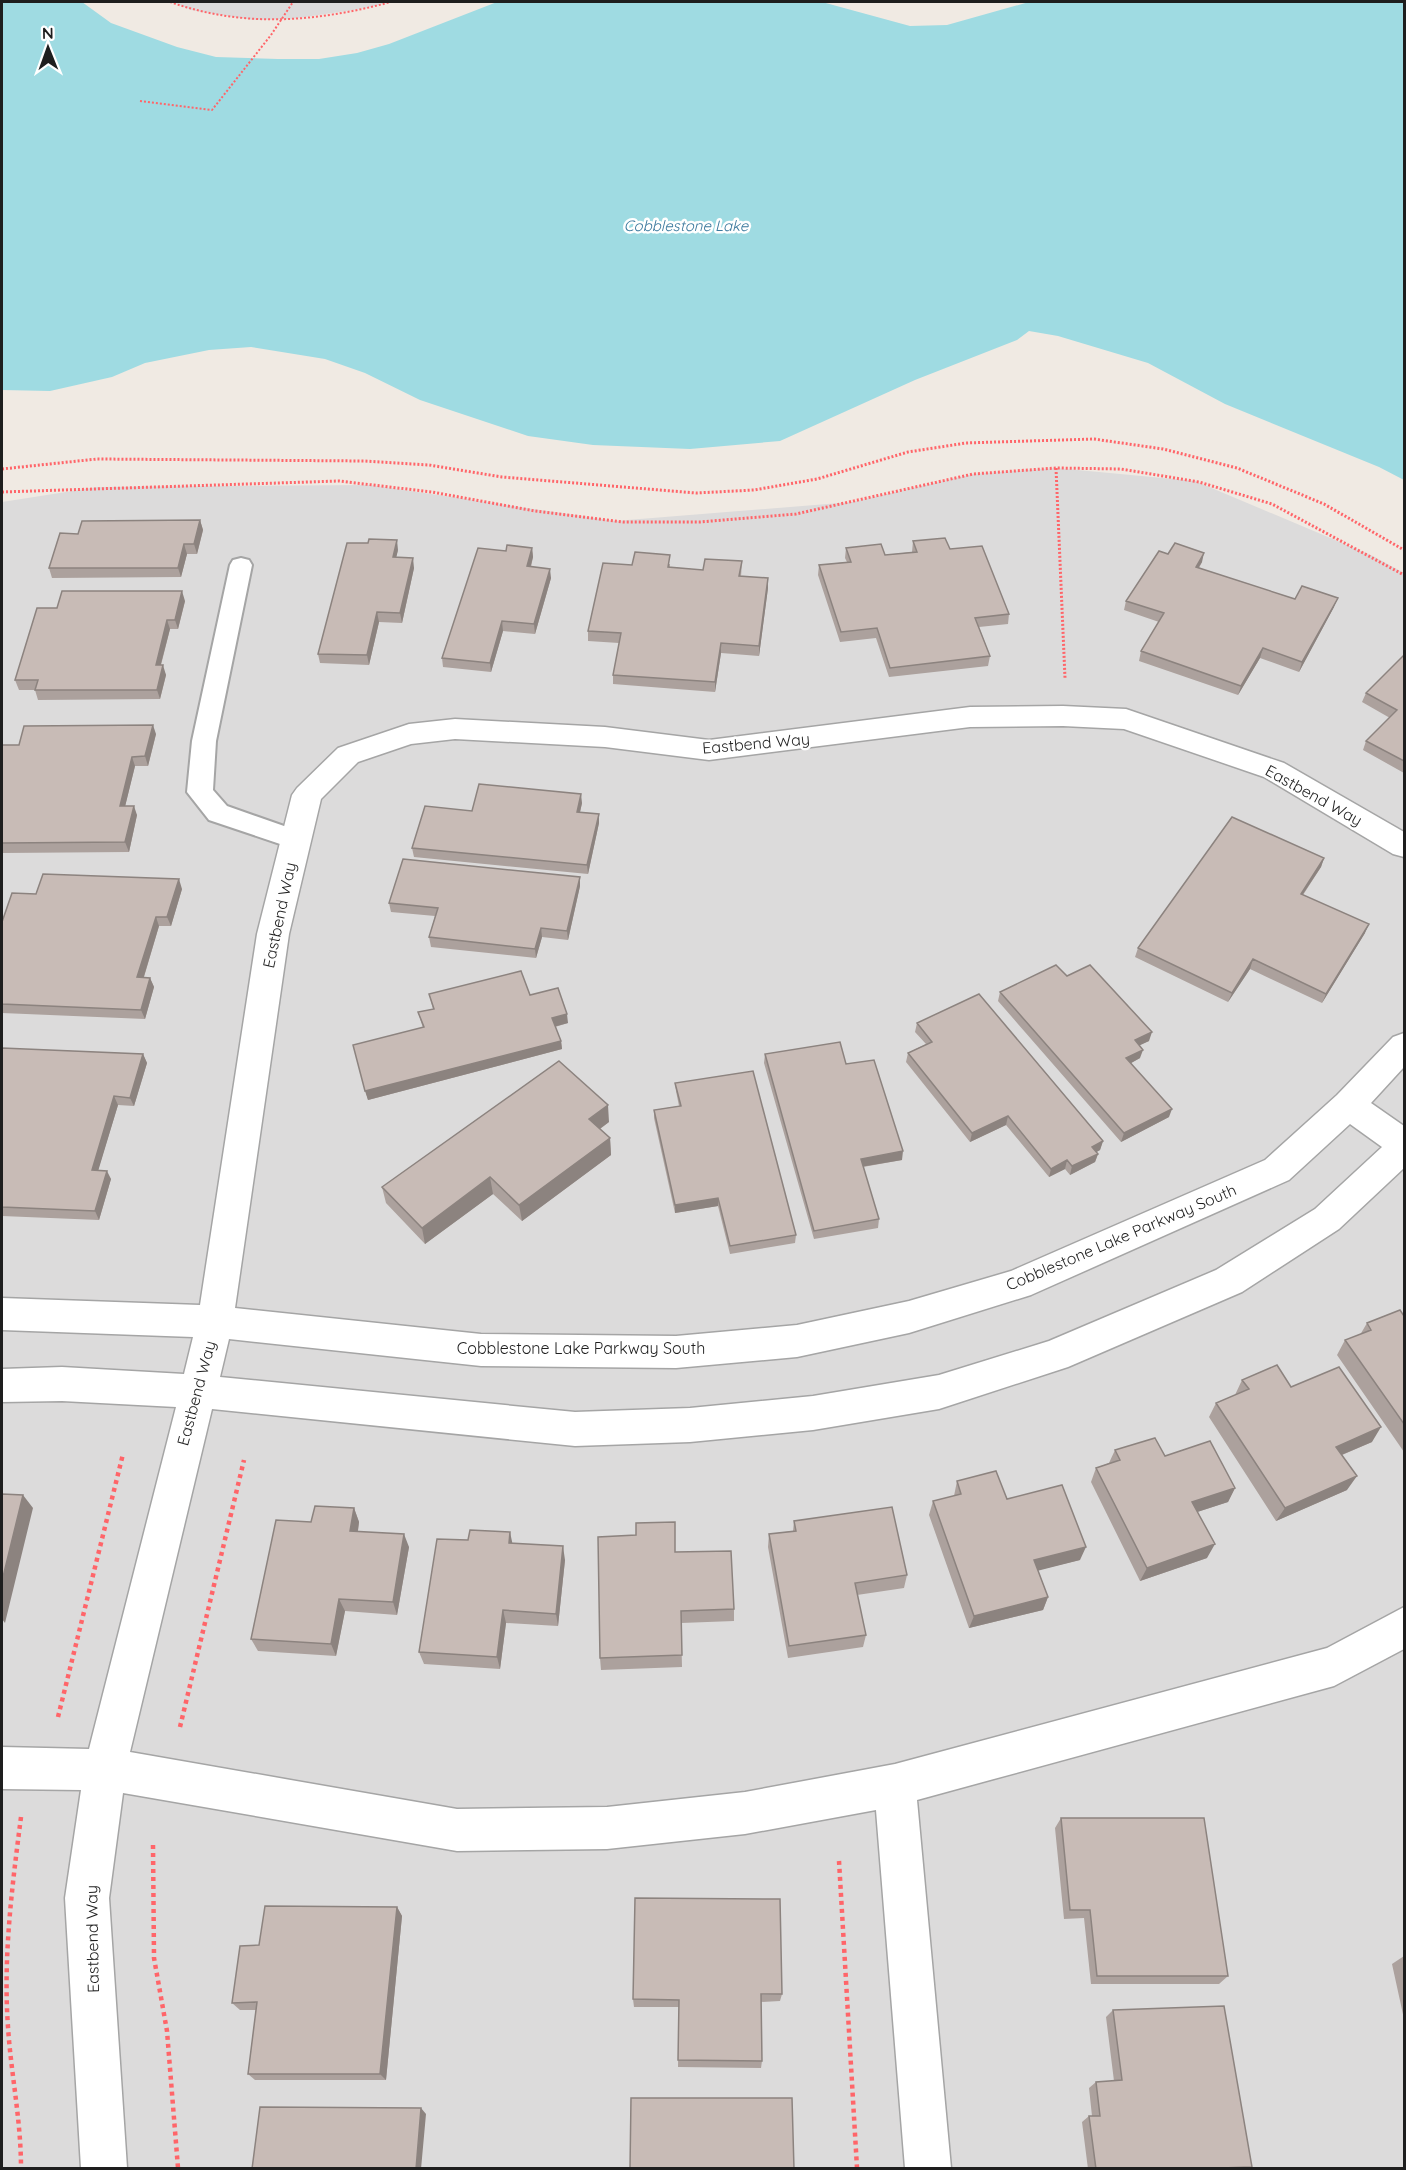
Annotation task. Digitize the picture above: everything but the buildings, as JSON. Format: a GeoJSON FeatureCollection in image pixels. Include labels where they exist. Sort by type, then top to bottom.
{"type":"FeatureCollection","features":[{"type":"Feature","properties":{"kind":"street","name":"Eastbend Way"},"geometry":{"type":"LineString","coordinates":[[104,2169],[87,1898],[105,1770],[196,1391],[215,1322],[273,934],[307,795],[348,755],[409,734],[455,729],[605,737],[709,750],[970,717],[1063,716],[1126,719],[1274,770],[1404,846]]}},
{"type":"Feature","properties":{"kind":"street","name":"Cobblestone Lake Parkway South"},"geometry":{"type":"LineString","coordinates":[[2,1314],[215,1322],[481,1350],[676,1352],[797,1341],[909,1317],[1018,1284],[1276,1170],[1349,1105],[1404,1046]]}},
{"type":"Feature","properties":{"kind":"street"},"geometry":{"type":"LineString","coordinates":[[2,1385],[62,1384],[196,1391],[574,1429],[712,1423],[813,1413],[939,1392],[1054,1354],[1229,1281],[1327,1219],[1404,1145],[1349,1105]]}},
{"type":"Feature","properties":{"kind":"street"},"geometry":{"type":"LineString","coordinates":[[2,1768],[105,1770],[178,1780],[341,1812],[456,1830],[607,1828],[745,1813],[895,1785],[1334,1666],[1404,1627]]}},
{"type":"Feature","properties":{"kind":"street"},"geometry":{"type":"LineString","coordinates":[[895,1785],[928,2169]]}},
{"type":"Feature","properties":{"kind":"lane"},"geometry":{"type":"LineString","coordinates":[[241,565],[204,741],[200,792],[218,813],[295,840]]}},
{"type":"Feature","properties":{"kind":"path"},"geometry":{"type":"LineString","coordinates":[[170,2],[222,18],[281,20],[331,16],[391,2]]}},
{"type":"Feature","properties":{"kind":"path"},"geometry":{"type":"LineString","coordinates":[[140,101],[212,110],[293,2]]}},
{"type":"Feature","properties":{"kind":"path"},"geometry":{"type":"LineString","coordinates":[[2,469],[97,459],[365,461],[429,465],[502,477],[696,493],[754,490],[807,481],[908,452],[966,443],[1028,439],[1094,439],[1163,449],[1237,468],[1324,504],[1404,550]]}},
{"type":"Feature","properties":{"kind":"path"},"geometry":{"type":"LineString","coordinates":[[2,492],[339,482],[432,492],[536,511],[623,522],[700,522],[796,514],[973,474],[1056,468],[1121,469],[1209,485],[1272,504],[1404,575]]}},
{"type":"Feature","properties":{"kind":"path"},"geometry":{"type":"LineString","coordinates":[[1056,468],[1065,684]]}},
{"type":"Feature","properties":{"kind":"path"},"geometry":{"type":"LineString","coordinates":[[58,1718],[123,1454]]}},
{"type":"Feature","properties":{"kind":"path"},"geometry":{"type":"LineString","coordinates":[[180,1727],[244,1460]]}},
{"type":"Feature","properties":{"kind":"path"},"geometry":{"type":"LineString","coordinates":[[21,2169],[22,2134],[8,2028],[6,1932],[22,1808]]}},
{"type":"Feature","properties":{"kind":"path"},"geometry":{"type":"LineString","coordinates":[[153,1845],[154,1958],[167,2031],[178,2169]]}},
{"type":"Feature","properties":{"kind":"path"},"geometry":{"type":"LineString","coordinates":[[840,1861],[857,2169]]}},
{"type":"Feature","properties":{"kind":"shaded area"},"geometry":{"type":"Polygon","coordinates":[[[173,2],[390,2],[367,8],[291,19],[253,20],[191,10],[173,2]]]}},
{"type":"Feature","properties":{"kind":"shaded area"},"geometry":{"type":"Polygon","coordinates":[[[1056,468],[1195,481],[1373,556],[1404,573],[1404,2168],[2,2168],[2,502],[98,487],[370,485],[615,521],[852,502],[973,474],[1056,468]]]}},
{"type":"Feature","properties":{"kind":"water","name":"Cobblestone Lake"},"geometry":{"type":"Polygon","coordinates":[[[2,2],[82,2],[111,23],[177,47],[216,57],[319,59],[357,53],[389,44],[497,2],[822,2],[910,26],[947,25],[1029,2],[1404,2],[1404,480],[1379,467],[1225,404],[1148,363],[1058,336],[1029,331],[1017,340],[915,380],[780,441],[690,449],[593,445],[528,436],[420,400],[365,373],[325,359],[251,347],[209,350],[145,363],[112,377],[50,391],[2,390],[2,2]]]}}]}
